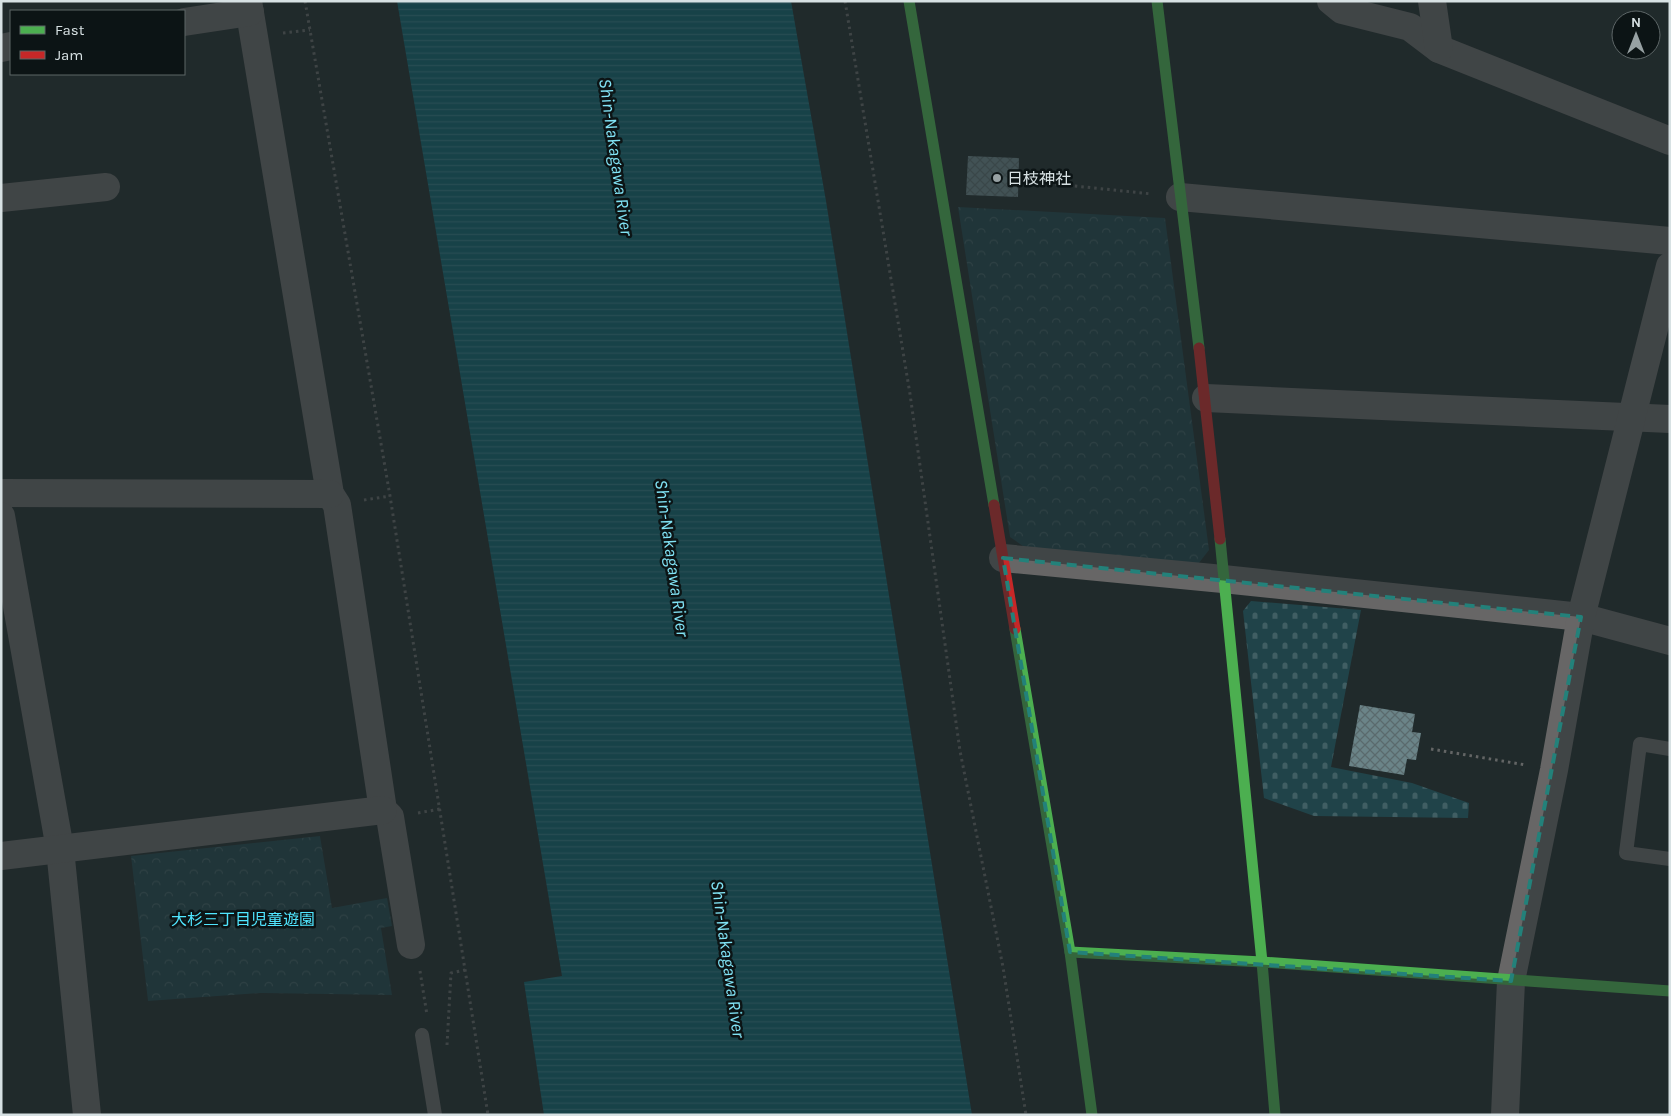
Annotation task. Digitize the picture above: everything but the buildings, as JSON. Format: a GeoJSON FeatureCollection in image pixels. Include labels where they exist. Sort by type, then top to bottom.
{"type":"FeatureCollection","features":[{"type":"Feature","properties":{"kind":"street"},"geometry":{"type":"LineString","coordinates":[[909,1],[1070,952],[1092,1115]]}},
{"type":"Feature","properties":{"kind":"street"},"geometry":{"type":"LineString","coordinates":[[1157,1],[1206,398],[1262,962],[1275,1115]]}},
{"type":"Feature","properties":{"kind":"street"},"geometry":{"type":"LineString","coordinates":[[1332,1],[1342,10],[1410,27],[1439,49],[1670,141]]}},
{"type":"Feature","properties":{"kind":"street"},"geometry":{"type":"LineString","coordinates":[[1432,1],[1439,49]]}},
{"type":"Feature","properties":{"kind":"street"},"geometry":{"type":"LineString","coordinates":[[185,22],[249,7],[330,494],[337,505],[383,810],[390,817],[411,945]]}},
{"type":"Feature","properties":{"kind":"street"},"geometry":{"type":"LineString","coordinates":[[1,198],[106,188]]}},
{"type":"Feature","properties":{"kind":"street"},"geometry":{"type":"LineString","coordinates":[[1180,198],[1670,241]]}},
{"type":"Feature","properties":{"kind":"street"},"geometry":{"type":"LineString","coordinates":[[1505,1115],[1511,981],[1554,770],[1581,617],[1670,266]]}},
{"type":"Feature","properties":{"kind":"street"},"geometry":{"type":"LineString","coordinates":[[1206,398],[1670,418]]}},
{"type":"Feature","properties":{"kind":"street"},"geometry":{"type":"LineString","coordinates":[[1,493],[330,494]]}},
{"type":"Feature","properties":{"kind":"street"},"geometry":{"type":"LineString","coordinates":[[1,516],[60,849],[87,1115]]}},
{"type":"Feature","properties":{"kind":"street"},"geometry":{"type":"LineString","coordinates":[[1003,558],[1581,617],[1670,641]]}},
{"type":"Feature","properties":{"kind":"street"},"geometry":{"type":"LineString","coordinates":[[1,856],[383,810]]}},
{"type":"Feature","properties":{"kind":"street"},"geometry":{"type":"LineString","coordinates":[[1070,952],[1262,962],[1670,991]]}},
{"type":"Feature","properties":{"kind":"lane"},"geometry":{"type":"LineString","coordinates":[[1670,749],[1640,744],[1626,853],[1670,859]]}},
{"type":"Feature","properties":{"kind":"lane"},"geometry":{"type":"LineString","coordinates":[[422,1035],[434,1115]]}},
{"type":"Feature","properties":{"kind":"path"},"geometry":{"type":"LineString","coordinates":[[305,1],[390,496],[488,1115]]}},
{"type":"Feature","properties":{"kind":"path"},"geometry":{"type":"LineString","coordinates":[[845,1],[910,394],[960,752],[1002,967],[1026,1115]]}},
{"type":"Feature","properties":{"kind":"path"},"geometry":{"type":"LineString","coordinates":[[1036,182],[1180,198]]}},
{"type":"Feature","properties":{"kind":"path"},"geometry":{"type":"LineString","coordinates":[[1432,749],[1554,770]]}},
{"type":"Feature","properties":{"kind":"path"},"geometry":{"type":"LineString","coordinates":[[447,1048],[451,973],[465,970]]}},
{"type":"Feature","properties":{"kind":"highlighted area"},"geometry":{"type":"Polygon","coordinates":[[[1003,558],[1581,617],[1511,981],[1070,952],[1003,558]]]}},
{"type":"Feature","properties":{"kind":"green space"},"geometry":{"type":"Polygon","coordinates":[[[958,207],[1165,218],[1209,550],[1195,568],[1030,551],[1010,537],[958,207]]]}},
{"type":"Feature","properties":{"kind":"green space"},"geometry":{"type":"Polygon","coordinates":[[[1251,601],[1361,610],[1331,767],[1412,783],[1469,803],[1468,818],[1314,816],[1264,798],[1243,611],[1251,601]]]}},
{"type":"Feature","properties":{"kind":"green space","name":"大杉三丁目児童遊園"},"geometry":{"type":"Polygon","coordinates":[[[320,836],[332,908],[387,898],[392,926],[381,928],[392,995],[261,993],[148,1001],[131,856],[320,836]]]}},
{"type":"Feature","properties":{"kind":"water","name":"Shin-Nakagawa River"},"geometry":{"type":"Polygon","coordinates":[[[397,1],[791,1],[826,201],[972,1115],[544,1115],[524,982],[562,976],[397,1]]]}},
{"type":"Feature","properties":{"kind":"traffic: fast"},"geometry":{"type":"LineString","coordinates":[[909,1],[994,505]]}},
{"type":"Feature","properties":{"kind":"traffic: fast"},"geometry":{"type":"LineString","coordinates":[[1157,1],[1199,348]]}},
{"type":"Feature","properties":{"kind":"traffic: fast"},"geometry":{"type":"LineString","coordinates":[[1220,539],[1262,962],[1275,1115]]}},
{"type":"Feature","properties":{"kind":"traffic: fast"},"geometry":{"type":"LineString","coordinates":[[1015,629],[1070,952],[1092,1115]]}},
{"type":"Feature","properties":{"kind":"traffic: fast"},"geometry":{"type":"LineString","coordinates":[[1070,952],[1262,962],[1670,991]]}},
{"type":"Feature","properties":{"kind":"traffic: jam"},"geometry":{"type":"LineString","coordinates":[[1199,348],[1220,539]]}},
{"type":"Feature","properties":{"kind":"traffic: jam"},"geometry":{"type":"LineString","coordinates":[[994,505],[1015,629]]}},
{"type":"Feature","properties":{"kind":"place","name":"日枝神社"},"geometry":{"type":"Point","coordinates":[997,178]}}]}
